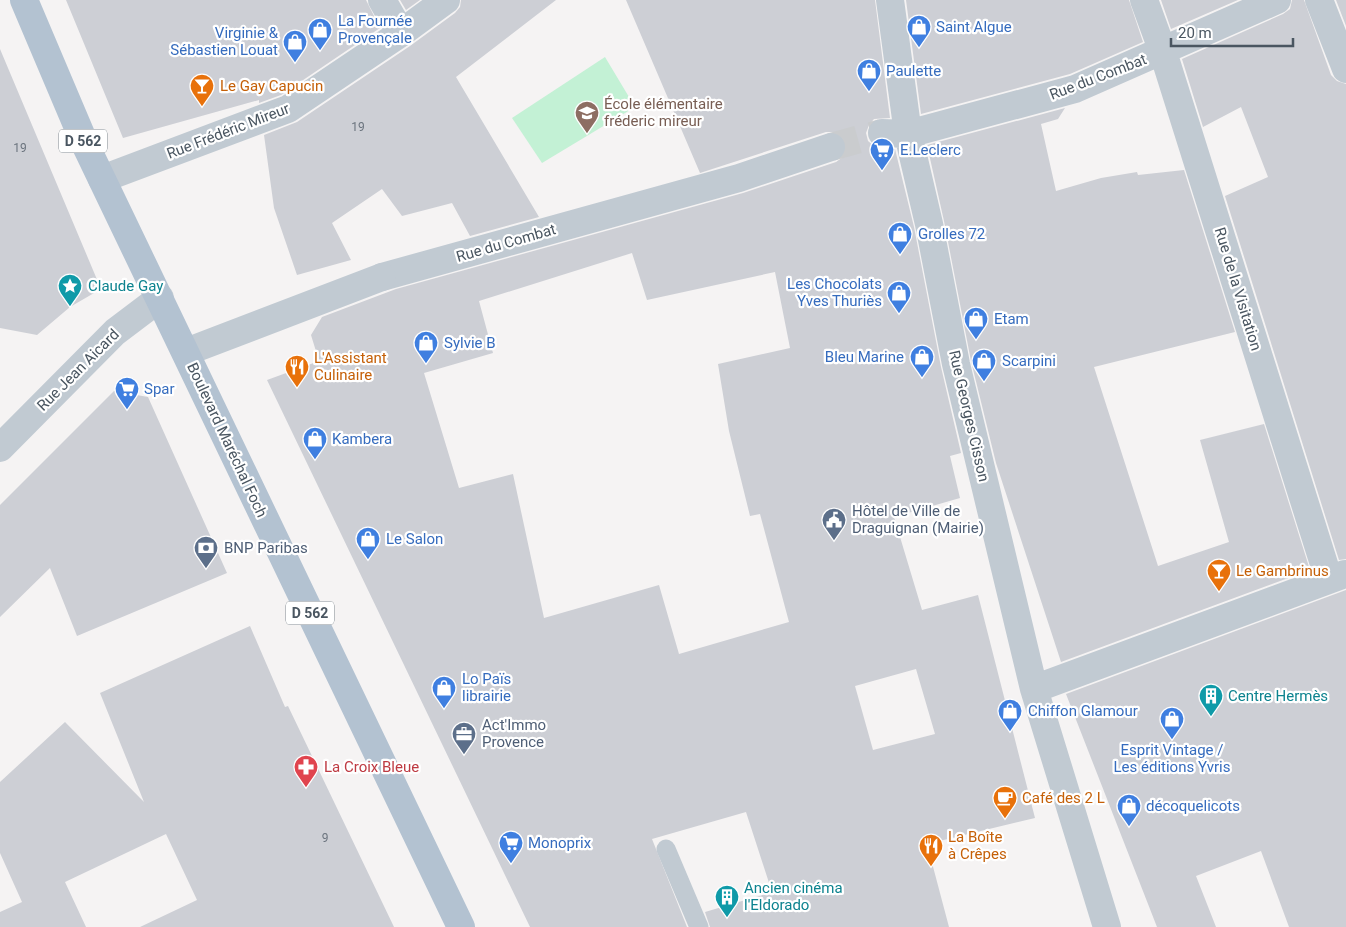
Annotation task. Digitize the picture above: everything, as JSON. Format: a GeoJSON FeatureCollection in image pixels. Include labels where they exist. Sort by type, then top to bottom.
{"type":"FeatureCollection","features":[{"type":"Feature","properties":{"kind":"main road","name":"D 562"},"geometry":{"type":"LineString","coordinates":[[24,0],[85,144],[155,288]]}},
{"type":"Feature","properties":{"kind":"main road","name":"Boulevard Maréchal Foch"},"geometry":{"type":"LineString","coordinates":[[155,288],[461,927]]}},
{"type":"Feature","properties":{"kind":"street"},"geometry":{"type":"LineString","coordinates":[[382,0],[401,33]]}},
{"type":"Feature","properties":{"kind":"street","name":"Rue Frédéric Mireur"},"geometry":{"type":"LineString","coordinates":[[102,179],[288,109],[401,33],[446,0]]}},
{"type":"Feature","properties":{"kind":"street","name":"Rue Georges Cisson"},"geometry":{"type":"LineString","coordinates":[[890,0],[895,134],[928,224],[956,364],[1034,689],[1107,927]]}},
{"type":"Feature","properties":{"kind":"street","name":"Rue de la Visitation"},"geometry":{"type":"LineString","coordinates":[[1144,0],[1337,576]]}},
{"type":"Feature","properties":{"kind":"street","name":"Rue du Combat"},"geometry":{"type":"LineString","coordinates":[[895,134],[1075,89],[1163,52],[1276,0]]}},
{"type":"Feature","properties":{"kind":"street"},"geometry":{"type":"LineString","coordinates":[[1319,0],[1346,69]]}},
{"type":"Feature","properties":{"kind":"street","name":"Rue du Combat"},"geometry":{"type":"LineString","coordinates":[[186,352],[382,277],[739,178],[831,147]]}},
{"type":"Feature","properties":{"kind":"street","name":"Rue Jean Aicard"},"geometry":{"type":"LineString","coordinates":[[0,448],[115,332],[155,288]]}},
{"type":"Feature","properties":{"kind":"street"},"geometry":{"type":"LineString","coordinates":[[1034,689],[1337,576]]}},
{"type":"Feature","properties":{"kind":"lane"},"geometry":{"type":"LineString","coordinates":[[666,849],[699,927]]}},
{"type":"Feature","properties":{"kind":"green space"},"geometry":{"type":"Polygon","coordinates":[[[605,57],[635,107],[542,163],[512,118],[605,57]]]}},
{"type":"Feature","properties":{"kind":"building"},"geometry":{"type":"Polygon","coordinates":[[[66,0],[366,0],[380,28],[281,95],[259,103],[259,100],[123,138],[66,0]]]}},
{"type":"Feature","properties":{"kind":"building"},"geometry":{"type":"Polygon","coordinates":[[[400,0],[420,0],[406,10],[400,0]]]}},
{"type":"Feature","properties":{"kind":"building"},"geometry":{"type":"Polygon","coordinates":[[[461,0],[556,0],[456,77],[539,217],[470,236],[452,203],[402,216],[382,189],[332,223],[351,260],[297,275],[274,208],[264,135],[297,122],[410,46],[455,13],[460,7],[461,0]]]}},
{"type":"Feature","properties":{"kind":"building"},"geometry":{"type":"Polygon","coordinates":[[[626,0],[875,0],[890,118],[874,119],[866,133],[868,141],[874,146],[895,149],[914,227],[941,367],[961,453],[950,456],[960,498],[894,517],[922,610],[978,595],[1035,818],[927,844],[949,927],[710,927],[705,912],[772,892],[746,812],[652,839],[687,927],[530,927],[267,380],[319,361],[311,335],[322,317],[396,289],[743,193],[836,162],[843,157],[846,151],[846,142],[842,136],[835,132],[826,132],[700,173],[626,0]],[[632,253],[479,301],[493,353],[424,373],[459,488],[513,474],[544,618],[659,585],[679,654],[789,622],[760,514],[750,516],[729,431],[718,364],[790,348],[775,272],[647,300],[632,253]],[[916,669],[855,686],[873,750],[935,734],[916,669]]]}},
{"type":"Feature","properties":{"kind":"building"},"geometry":{"type":"Polygon","coordinates":[[[906,0],[1129,0],[1143,42],[1070,74],[921,114],[906,0]]]}},
{"type":"Feature","properties":{"kind":"building"},"geometry":{"type":"Polygon","coordinates":[[[1161,0],[1238,0],[1171,29],[1161,0]]]}},
{"type":"Feature","properties":{"kind":"building"},"geometry":{"type":"Polygon","coordinates":[[[1292,0],[1304,0],[1331,75],[1337,81],[1346,84],[1346,559],[1339,560],[1225,196],[1268,177],[1241,107],[1203,127],[1182,59],[1283,14],[1290,9],[1292,0]]]}},
{"type":"Feature","properties":{"kind":"building"},"geometry":{"type":"Polygon","coordinates":[[[1336,0],[1346,0],[1346,26],[1336,0]]]}},
{"type":"Feature","properties":{"kind":"building"},"geometry":{"type":"Polygon","coordinates":[[[0,49],[101,289],[70,307],[37,335],[0,328],[0,49]]]}},
{"type":"Feature","properties":{"kind":"building"},"geometry":{"type":"Polygon","coordinates":[[[1065,108],[1058,119],[1041,124],[1056,191],[1101,178],[1137,172],[1138,175],[1184,170],[1235,332],[1094,367],[1158,566],[1229,542],[1200,440],[1264,424],[1310,570],[1061,662],[996,463],[971,361],[927,145],[1065,108]]]}},
{"type":"Feature","properties":{"kind":"building"},"geometry":{"type":"Polygon","coordinates":[[[114,391],[148,397],[227,573],[77,636],[50,568],[0,617],[0,505],[114,391]]]}},
{"type":"Feature","properties":{"kind":"building"},"geometry":{"type":"Polygon","coordinates":[[[1346,590],[1346,927],[1289,927],[1261,851],[1196,876],[1216,927],[1157,927],[1066,694],[1346,590]]]}},
{"type":"Feature","properties":{"kind":"building"},"geometry":{"type":"Polygon","coordinates":[[[250,626],[285,707],[288,706],[394,927],[140,927],[197,900],[166,834],[65,882],[86,927],[0,927],[0,912],[22,902],[0,853],[0,782],[65,722],[144,802],[100,693],[250,626]]]}},
{"type":"Feature","properties":{"kind":"tunnel"},"geometry":{"type":"LineString","coordinates":[[831,147],[882,133]]}},
{"type":"Feature","properties":{"kind":"place","name":"Saint Algue"},"geometry":{"type":"Point","coordinates":[919,48]}},
{"type":"Feature","properties":{"kind":"place","name":"La Fournée Provençale"},"geometry":{"type":"Point","coordinates":[320,51]}},
{"type":"Feature","properties":{"kind":"place","name":"Virginie & Sébastien Louat"},"geometry":{"type":"Point","coordinates":[295,63]}},
{"type":"Feature","properties":{"kind":"place","name":"Paulette"},"geometry":{"type":"Point","coordinates":[869,92]}},
{"type":"Feature","properties":{"kind":"place","name":"Le Gay Capucin"},"geometry":{"type":"Point","coordinates":[202,107]}},
{"type":"Feature","properties":{"kind":"place","name":"École élémentaire fréderic mireur"},"geometry":{"type":"Point","coordinates":[587,134]}},
{"type":"Feature","properties":{"kind":"place","name":"E.Leclerc"},"geometry":{"type":"Point","coordinates":[882,171]}},
{"type":"Feature","properties":{"kind":"place","name":"Grolles 72"},"geometry":{"type":"Point","coordinates":[900,255]}},
{"type":"Feature","properties":{"kind":"place","name":"Claude Gay"},"geometry":{"type":"Point","coordinates":[70,307]}},
{"type":"Feature","properties":{"kind":"place","name":"Les Chocolats Yves Thuriès"},"geometry":{"type":"Point","coordinates":[899,314]}},
{"type":"Feature","properties":{"kind":"place","name":"Etam"},"geometry":{"type":"Point","coordinates":[976,340]}},
{"type":"Feature","properties":{"kind":"place","name":"Sylvie B"},"geometry":{"type":"Point","coordinates":[426,364]}},
{"type":"Feature","properties":{"kind":"place","name":"Bleu Marine"},"geometry":{"type":"Point","coordinates":[922,378]}},
{"type":"Feature","properties":{"kind":"place","name":"Scarpini"},"geometry":{"type":"Point","coordinates":[984,382]}},
{"type":"Feature","properties":{"kind":"place","name":"L'Assistant Culinaire"},"geometry":{"type":"Point","coordinates":[297,388]}},
{"type":"Feature","properties":{"kind":"place","name":"Spar"},"geometry":{"type":"Point","coordinates":[127,410]}},
{"type":"Feature","properties":{"kind":"place","name":"Kambera"},"geometry":{"type":"Point","coordinates":[315,460]}},
{"type":"Feature","properties":{"kind":"place","name":"Hôtel de Ville de Draguignan (Mairie)"},"geometry":{"type":"Point","coordinates":[834,541]}},
{"type":"Feature","properties":{"kind":"place","name":"Le Salon"},"geometry":{"type":"Point","coordinates":[368,560]}},
{"type":"Feature","properties":{"kind":"place","name":"BNP Paribas"},"geometry":{"type":"Point","coordinates":[206,569]}},
{"type":"Feature","properties":{"kind":"place","name":"Le Gambrinus"},"geometry":{"type":"Point","coordinates":[1219,592]}},
{"type":"Feature","properties":{"kind":"place","name":"Lo Païs librairie"},"geometry":{"type":"Point","coordinates":[444,709]}},
{"type":"Feature","properties":{"kind":"place","name":"Centre Hermès"},"geometry":{"type":"Point","coordinates":[1211,717]}},
{"type":"Feature","properties":{"kind":"place","name":"Chiffon Glamour"},"geometry":{"type":"Point","coordinates":[1010,732]}},
{"type":"Feature","properties":{"kind":"place","name":"Esprit Vintage / Les éditions Yvris"},"geometry":{"type":"Point","coordinates":[1172,740]}},
{"type":"Feature","properties":{"kind":"place","name":"Act'Immo Provence"},"geometry":{"type":"Point","coordinates":[464,755]}},
{"type":"Feature","properties":{"kind":"place","name":"La Croix Bleue"},"geometry":{"type":"Point","coordinates":[306,788]}},
{"type":"Feature","properties":{"kind":"place","name":"Café des 2 L"},"geometry":{"type":"Point","coordinates":[1005,819]}},
{"type":"Feature","properties":{"kind":"place","name":"décoquelicots"},"geometry":{"type":"Point","coordinates":[1129,827]}},
{"type":"Feature","properties":{"kind":"place","name":"Monoprix"},"geometry":{"type":"Point","coordinates":[511,864]}},
{"type":"Feature","properties":{"kind":"place","name":"La Boîte à Crêpes"},"geometry":{"type":"Point","coordinates":[931,867]}},
{"type":"Feature","properties":{"kind":"place","name":"Ancien cinéma l'Eldorado"},"geometry":{"type":"Point","coordinates":[727,918]}}]}
